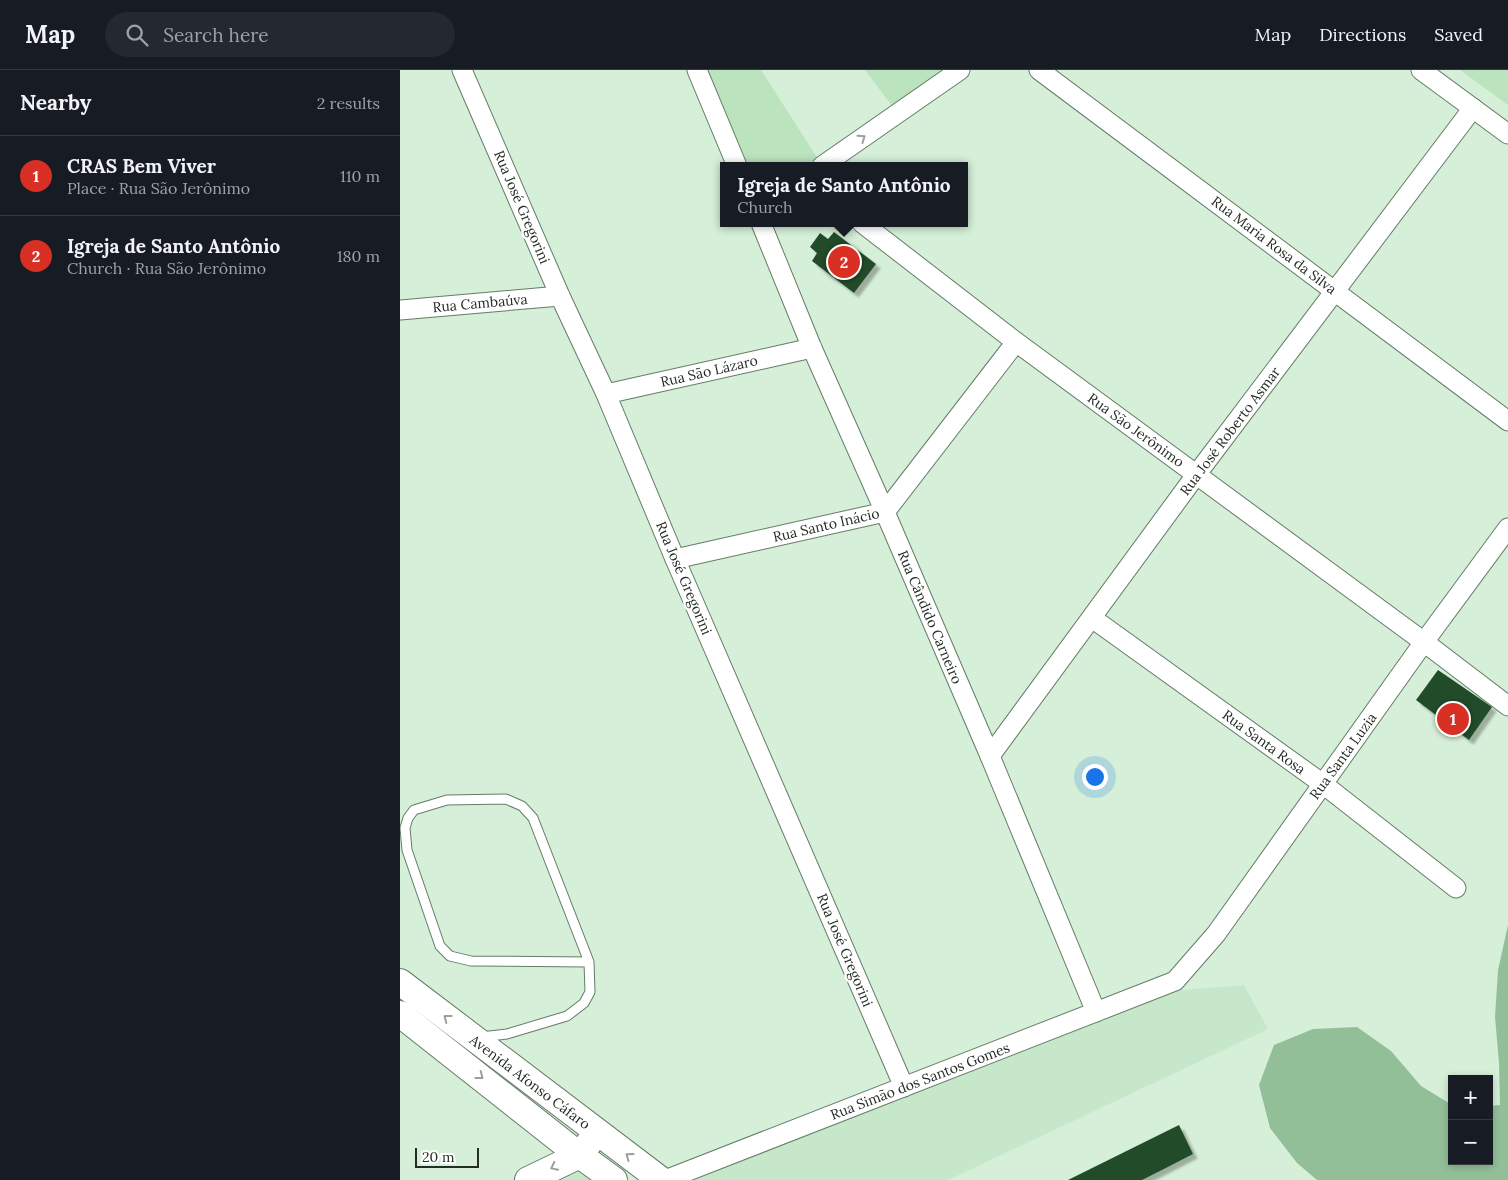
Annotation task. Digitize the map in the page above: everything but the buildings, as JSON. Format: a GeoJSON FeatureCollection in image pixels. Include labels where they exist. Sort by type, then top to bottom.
{"type":"FeatureCollection","features":[{"type":"Feature","properties":{"kind":"main road","name":"Avenida Afonso Cáfaro"},"geometry":{"type":"LineString","coordinates":[[400,982],[597,1133],[663,1180]]}},
{"type":"Feature","properties":{"kind":"main road","name":"Avenida Afonso Cáfaro"},"geometry":{"type":"LineString","coordinates":[[400,1014],[614,1180]]}},
{"type":"Feature","properties":{"kind":"main road"},"geometry":{"type":"LineString","coordinates":[[528,1180],[580,1155],[597,1133]]}},
{"type":"Feature","properties":{"kind":"street","name":"Rua José Gregorini"},"geometry":{"type":"LineString","coordinates":[[462,70],[560,296],[606,394],[675,560],[904,1087]]}},
{"type":"Feature","properties":{"kind":"street"},"geometry":{"type":"LineString","coordinates":[[697,70],[735,162]]}},
{"type":"Feature","properties":{"kind":"street"},"geometry":{"type":"LineString","coordinates":[[828,162],[960,70]]}},
{"type":"Feature","properties":{"kind":"street","name":"Rua Maria Rosa da Silva"},"geometry":{"type":"LineString","coordinates":[[1039,70],[1508,421]]}},
{"type":"Feature","properties":{"kind":"street"},"geometry":{"type":"LineString","coordinates":[[1421,70],[1508,134]]}},
{"type":"Feature","properties":{"kind":"street","name":"Rua José Roberto Asmar"},"geometry":{"type":"LineString","coordinates":[[990,756],[1196,474],[1473,108]]}},
{"type":"Feature","properties":{"kind":"street","name":"Rua Cândido Carneiro"},"geometry":{"type":"LineString","coordinates":[[763,227],[812,348],[990,756],[1096,1012]]}},
{"type":"Feature","properties":{"kind":"street","name":"Rua São Jerônimo"},"geometry":{"type":"LineString","coordinates":[[867,227],[1016,342],[1508,706]]}},
{"type":"Feature","properties":{"kind":"street","name":"Rua Cambaúva"},"geometry":{"type":"LineString","coordinates":[[400,310],[560,296]]}},
{"type":"Feature","properties":{"kind":"street","name":"Rua Santo Inácio"},"geometry":{"type":"LineString","coordinates":[[675,560],[885,512],[1016,342]]}},
{"type":"Feature","properties":{"kind":"street","name":"Rua São Lázaro"},"geometry":{"type":"LineString","coordinates":[[606,394],[812,348]]}},
{"type":"Feature","properties":{"kind":"street","name":"Rua Santa Luzia"},"geometry":{"type":"LineString","coordinates":[[1175,981],[1216,934],[1424,642],[1508,528]]}},
{"type":"Feature","properties":{"kind":"street","name":"Rua Santa Rosa"},"geometry":{"type":"LineString","coordinates":[[1092,618],[1323,784],[1456,888]]}},
{"type":"Feature","properties":{"kind":"street","name":"Rua Simão dos Santos Gomes"},"geometry":{"type":"LineString","coordinates":[[663,1180],[1175,981]]}},
{"type":"Feature","properties":{"kind":"lane"},"geometry":{"type":"LineString","coordinates":[[472,1038],[507,1034],[567,1016],[584,1003],[590,992],[589,962],[533,818],[522,806],[506,799],[447,800],[414,810],[408,818],[405,828],[407,850],[431,923],[440,946],[445,952],[450,956],[471,961],[589,962]]}},
{"type":"Feature","properties":{"kind":"shaded area"},"geometry":{"type":"Polygon","coordinates":[[[706,70],[761,70],[818,159],[814,162],[743,162],[706,70]]]}},
{"type":"Feature","properties":{"kind":"shaded area"},"geometry":{"type":"Polygon","coordinates":[[[865,70],[941,70],[893,107],[865,70]]]}},
{"type":"Feature","properties":{"kind":"shaded area"},"geometry":{"type":"Polygon","coordinates":[[[1460,70],[1508,70],[1508,105],[1460,70]]]}},
{"type":"Feature","properties":{"kind":"shaded area"},"geometry":{"type":"Polygon","coordinates":[[[1508,925],[1508,1180],[1317,1180],[1297,1163],[1270,1128],[1259,1085],[1274,1045],[1313,1029],[1357,1027],[1391,1051],[1421,1086],[1448,1103],[1448,1165],[1493,1165],[1493,1106],[1500,1105],[1495,1017],[1498,970],[1508,925]]]}},
{"type":"Feature","properties":{"kind":"shaded area"},"geometry":{"type":"Polygon","coordinates":[[[1244,985],[1268,1029],[948,1180],[696,1180],[697,1173],[1172,991],[1244,985]]]}},
{"type":"Feature","properties":{"kind":"shaded area"},"geometry":{"type":"Polygon","coordinates":[[[579,1172],[590,1180],[563,1180],[579,1172]]]}},
{"type":"Feature","properties":{"kind":"place","name":"Igreja de Santo Antônio"},"geometry":{"type":"Point","coordinates":[844,262]}},
{"type":"Feature","properties":{"kind":"place","name":"CRAS Bem Viver"},"geometry":{"type":"Point","coordinates":[1453,719]}}]}
